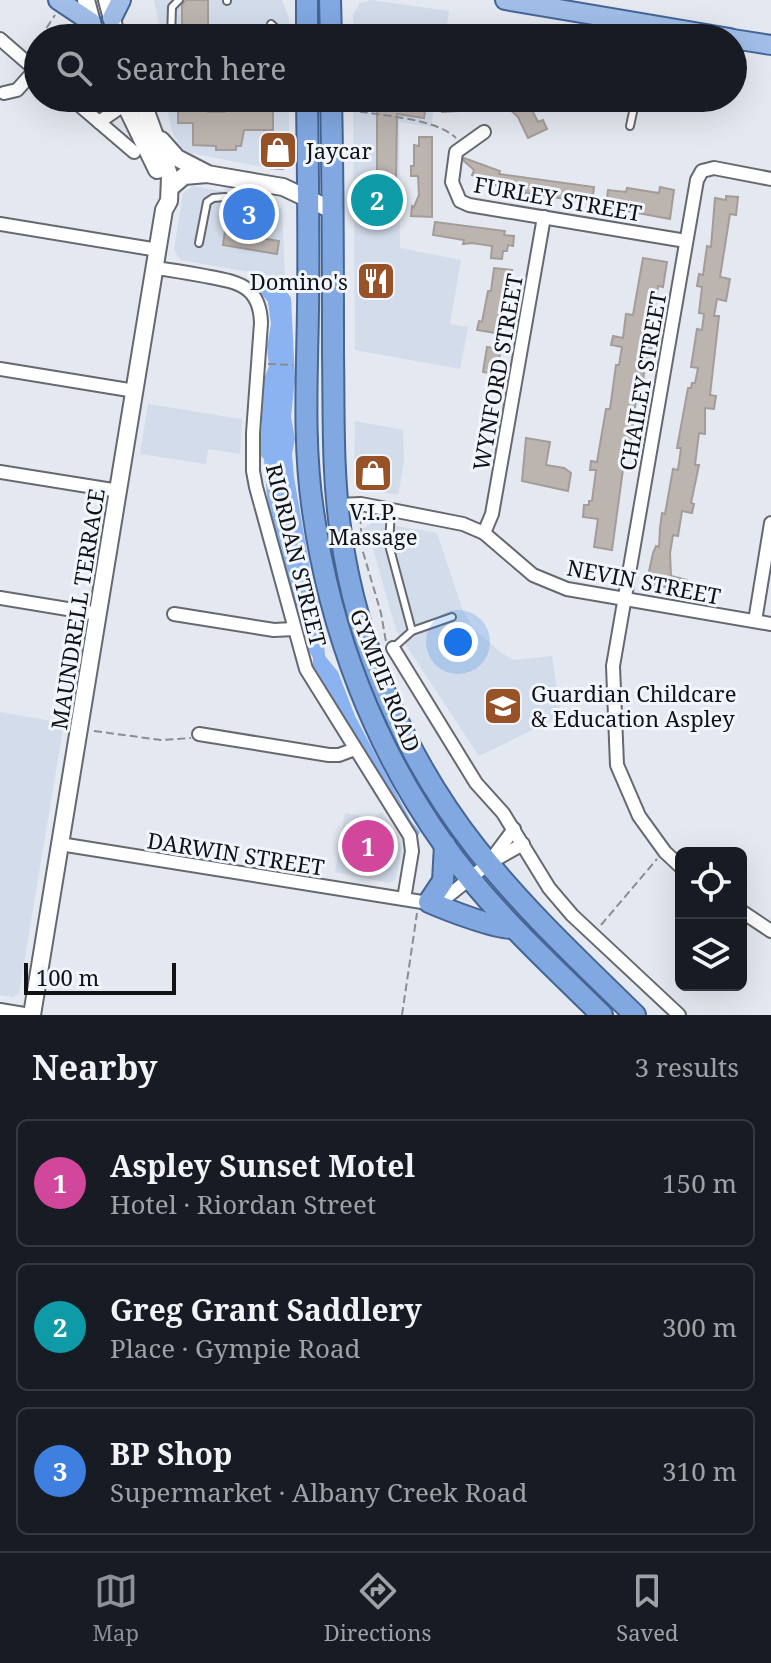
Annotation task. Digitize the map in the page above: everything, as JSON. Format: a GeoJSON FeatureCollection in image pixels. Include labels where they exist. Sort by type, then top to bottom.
{"type":"FeatureCollection","features":[{"type":"Feature","properties":{"kind":"highway"},"geometry":{"type":"LineString","coordinates":[[307,0],[307,24]]}},
{"type":"Feature","properties":{"kind":"highway"},"geometry":{"type":"LineString","coordinates":[[330,0],[331,24]]}},
{"type":"Feature","properties":{"kind":"highway","name":"GYMPIE ROAD"},"geometry":{"type":"LineString","coordinates":[[307,112],[307,432],[312,510],[325,579],[342,641],[384,745],[416,803],[445,845],[513,928],[602,1015]]}},
{"type":"Feature","properties":{"kind":"highway","name":"GYMPIE ROAD"},"geometry":{"type":"LineString","coordinates":[[332,112],[334,432],[338,505],[347,566],[362,627],[388,697],[428,778],[459,825],[520,900],[635,1015]]}},
{"type":"Feature","properties":{"kind":"highway"},"geometry":{"type":"LineString","coordinates":[[307,432],[334,432]]}},
{"type":"Feature","properties":{"kind":"highway"},"geometry":{"type":"LineString","coordinates":[[422,909],[443,881],[445,845]]}},
{"type":"Feature","properties":{"kind":"highway"},"geometry":{"type":"LineString","coordinates":[[422,909],[467,915],[502,928],[513,928]]}},
{"type":"Feature","properties":{"kind":"main road"},"geometry":{"type":"LineString","coordinates":[[86,0],[92,24]]}},
{"type":"Feature","properties":{"kind":"main road"},"geometry":{"type":"LineString","coordinates":[[110,9],[121,0]]}},
{"type":"Feature","properties":{"kind":"main road"},"geometry":{"type":"LineString","coordinates":[[505,0],[617,24]]}},
{"type":"Feature","properties":{"kind":"main road"},"geometry":{"type":"LineString","coordinates":[[58,5],[85,24]]}},
{"type":"Feature","properties":{"kind":"main road"},"geometry":{"type":"LineString","coordinates":[[747,41],[771,45]]}},
{"type":"Feature","properties":{"kind":"main road","name":"MAUNDRELL TERRACE"},"geometry":{"type":"LineString","coordinates":[[32,1015],[164,210],[159,175],[135,112]]}},
{"type":"Feature","properties":{"kind":"main road"},"geometry":{"type":"LineString","coordinates":[[139,112],[177,158],[207,174]]}},
{"type":"Feature","properties":{"kind":"main road"},"geometry":{"type":"LineString","coordinates":[[157,137],[171,187],[184,176],[207,174],[279,186],[332,210]]}},
{"type":"Feature","properties":{"kind":"main road","name":"MAUNDRELL TERRACE"},"geometry":{"type":"LineString","coordinates":[[164,210],[171,187]]}},
{"type":"Feature","properties":{"kind":"street"},"geometry":{"type":"LineString","coordinates":[[0,39],[24,60]]}},
{"type":"Feature","properties":{"kind":"street"},"geometry":{"type":"LineString","coordinates":[[4,93],[17,90],[24,83]]}},
{"type":"Feature","properties":{"kind":"street"},"geometry":{"type":"LineString","coordinates":[[87,112],[134,152]]}},
{"type":"Feature","properties":{"kind":"street"},"geometry":{"type":"LineString","coordinates":[[99,122],[113,112]]}},
{"type":"Feature","properties":{"kind":"street","name":"FURLEY STREET"},"geometry":{"type":"LineString","coordinates":[[484,132],[463,144],[456,152],[452,182],[460,201],[686,241]]}},
{"type":"Feature","properties":{"kind":"street","name":"CHAILEY STREET"},"geometry":{"type":"LineString","coordinates":[[675,861],[639,816],[617,765],[613,666],[697,180],[702,171],[714,168],[771,179]]}},
{"type":"Feature","properties":{"kind":"street","name":"WYNFORD STREET"},"geometry":{"type":"LineString","coordinates":[[484,533],[492,514],[544,217]]}},
{"type":"Feature","properties":{"kind":"street"},"geometry":{"type":"LineString","coordinates":[[0,224],[158,250]]}},
{"type":"Feature","properties":{"kind":"street","name":"RIORDAN STREET"},"geometry":{"type":"LineString","coordinates":[[155,268],[231,281],[249,290],[260,309],[253,471],[294,629],[312,681],[410,836],[412,851],[404,899]]}},
{"type":"Feature","properties":{"kind":"street"},"geometry":{"type":"LineString","coordinates":[[0,369],[135,391]]}},
{"type":"Feature","properties":{"kind":"street"},"geometry":{"type":"LineString","coordinates":[[0,472],[119,491]]}},
{"type":"Feature","properties":{"kind":"street","name":"NEVIN STREET"},"geometry":{"type":"LineString","coordinates":[[338,505],[352,503],[443,518],[484,533],[533,575],[550,583],[771,624]]}},
{"type":"Feature","properties":{"kind":"street"},"geometry":{"type":"LineString","coordinates":[[755,621],[771,523]]}},
{"type":"Feature","properties":{"kind":"street"},"geometry":{"type":"LineString","coordinates":[[0,598],[98,614]]}},
{"type":"Feature","properties":{"kind":"street"},"geometry":{"type":"LineString","coordinates":[[174,614],[274,630],[294,629]]}},
{"type":"Feature","properties":{"kind":"street","name":"GYMPIE ROAD"},"geometry":{"type":"LineString","coordinates":[[393,648],[481,790],[495,802],[514,829],[549,888],[679,1015]]}},
{"type":"Feature","properties":{"kind":"street"},"geometry":{"type":"LineString","coordinates":[[199,734],[329,755],[355,749]]}},
{"type":"Feature","properties":{"kind":"street"},"geometry":{"type":"LineString","coordinates":[[422,909],[448,896],[471,879],[489,863],[514,829]]}},
{"type":"Feature","properties":{"kind":"street","name":"DARWIN STREET"},"geometry":{"type":"LineString","coordinates":[[60,844],[404,899],[422,909]]}},
{"type":"Feature","properties":{"kind":"street"},"geometry":{"type":"LineString","coordinates":[[489,863],[523,844]]}},
{"type":"Feature","properties":{"kind":"street"},"geometry":{"type":"LineString","coordinates":[[747,915],[771,931]]}},
{"type":"Feature","properties":{"kind":"street"},"geometry":{"type":"LineString","coordinates":[[0,1011],[24,1015]]}},
{"type":"Feature","properties":{"kind":"lane"},"geometry":{"type":"LineString","coordinates":[[171,24],[172,7],[179,0]]}},
{"type":"Feature","properties":{"kind":"lane"},"geometry":{"type":"LineString","coordinates":[[630,126],[633,112]]}},
{"type":"Feature","properties":{"kind":"lane"},"geometry":{"type":"LineString","coordinates":[[199,243],[207,202],[225,197]]}},
{"type":"Feature","properties":{"kind":"lane"},"geometry":{"type":"LineString","coordinates":[[391,509],[389,545],[412,631]]}},
{"type":"Feature","properties":{"kind":"lane"},"geometry":{"type":"LineString","coordinates":[[393,648],[412,631],[452,617]]}},
{"type":"Feature","properties":{"kind":"path"},"geometry":{"type":"LineString","coordinates":[[48,24],[58,5]]}},
{"type":"Feature","properties":{"kind":"path"},"geometry":{"type":"LineString","coordinates":[[373,112],[433,125],[449,131],[463,144]]}},
{"type":"Feature","properties":{"kind":"path"},"geometry":{"type":"LineString","coordinates":[[258,363],[293,365]]}},
{"type":"Feature","properties":{"kind":"path"},"geometry":{"type":"LineString","coordinates":[[360,515],[363,552],[381,613],[384,638],[393,648]]}},
{"type":"Feature","properties":{"kind":"path"},"geometry":{"type":"LineString","coordinates":[[80,728],[161,740],[188,739],[199,734]]}},
{"type":"Feature","properties":{"kind":"path"},"geometry":{"type":"LineString","coordinates":[[593,934],[665,852]]}},
{"type":"Feature","properties":{"kind":"path"},"geometry":{"type":"LineString","coordinates":[[402,1015],[422,909]]}},
{"type":"Feature","properties":{"kind":"shaded area"},"geometry":{"type":"Polygon","coordinates":[[[154,0],[282,0],[289,19],[289,24],[159,24],[154,0]]]}},
{"type":"Feature","properties":{"kind":"shaded area"},"geometry":{"type":"Polygon","coordinates":[[[371,0],[449,11],[447,24],[353,24],[353,15],[360,3],[371,0]]]}},
{"type":"Feature","properties":{"kind":"shaded area"},"geometry":{"type":"Polygon","coordinates":[[[168,112],[289,112],[289,162],[283,171],[191,153],[182,148],[173,134],[168,112]]]}},
{"type":"Feature","properties":{"kind":"shaded area"},"geometry":{"type":"Polygon","coordinates":[[[353,112],[434,112],[431,127],[399,122],[400,248],[461,260],[450,324],[468,327],[460,369],[355,350],[353,112]]]}},
{"type":"Feature","properties":{"kind":"shaded area"},"geometry":{"type":"Polygon","coordinates":[[[193,186],[268,199],[282,209],[285,278],[180,260],[174,249],[183,193],[193,186]]]}},
{"type":"Feature","properties":{"kind":"shaded area"},"geometry":{"type":"Polygon","coordinates":[[[272,279],[279,280],[291,298],[295,379],[291,417],[295,439],[292,454],[294,477],[310,569],[327,635],[325,656],[338,672],[355,716],[411,821],[420,832],[417,837],[313,668],[313,658],[268,508],[264,459],[260,455],[271,324],[268,302],[260,292],[264,284],[272,279]]]}},
{"type":"Feature","properties":{"kind":"shaded area"},"geometry":{"type":"Polygon","coordinates":[[[148,404],[242,419],[240,454],[208,449],[206,464],[140,454],[148,404]]]}},
{"type":"Feature","properties":{"kind":"shaded area"},"geometry":{"type":"Polygon","coordinates":[[[355,421],[403,430],[404,462],[398,495],[360,486],[354,473],[355,421]]]}},
{"type":"Feature","properties":{"kind":"shaded area"},"geometry":{"type":"Polygon","coordinates":[[[373,522],[437,533],[462,608],[473,628],[514,660],[552,656],[561,716],[479,756],[396,630],[373,549],[363,529],[373,522]]]}},
{"type":"Feature","properties":{"kind":"shaded area"},"geometry":{"type":"Polygon","coordinates":[[[0,712],[64,723],[19,993],[13,997],[0,995],[0,712]]]}},
{"type":"Feature","properties":{"kind":"shaded area"},"geometry":{"type":"Polygon","coordinates":[[[382,812],[399,837],[401,851],[396,879],[389,883],[335,872],[345,813],[372,818],[382,812]]]}},
{"type":"Feature","properties":{"kind":"building"},"geometry":{"type":"Polygon","coordinates":[[[186,0],[208,0],[208,24],[182,24],[182,5],[186,0]]]}},
{"type":"Feature","properties":{"kind":"building"},"geometry":{"type":"Polygon","coordinates":[[[178,112],[273,112],[273,130],[244,130],[241,146],[236,146],[236,150],[193,145],[193,123],[178,123],[178,112]]]}},
{"type":"Feature","properties":{"kind":"building"},"geometry":{"type":"Polygon","coordinates":[[[377,112],[425,112],[424,118],[397,114],[396,182],[389,181],[390,219],[365,212],[364,184],[377,186],[377,112]]]}},
{"type":"Feature","properties":{"kind":"building"},"geometry":{"type":"Polygon","coordinates":[[[513,112],[533,112],[538,122],[543,120],[547,129],[528,138],[513,112]]]}},
{"type":"Feature","properties":{"kind":"building","name":"Jaycar"},"geometry":{"type":"Polygon","coordinates":[[[268,136],[287,136],[287,162],[283,169],[268,168],[268,136]]]}},
{"type":"Feature","properties":{"kind":"building"},"geometry":{"type":"Polygon","coordinates":[[[419,137],[432,137],[432,217],[411,216],[412,206],[419,195],[418,176],[411,176],[411,166],[414,166],[414,145],[419,146],[419,137]]]}},
{"type":"Feature","properties":{"kind":"building"},"geometry":{"type":"Polygon","coordinates":[[[464,158],[500,171],[499,174],[594,187],[592,203],[507,190],[472,175],[474,170],[464,158]]]}},
{"type":"Feature","properties":{"kind":"building"},"geometry":{"type":"Polygon","coordinates":[[[660,187],[674,190],[670,219],[606,207],[608,190],[626,192],[627,188],[659,193],[660,187]]]}},
{"type":"Feature","properties":{"kind":"building"},"geometry":{"type":"Polygon","coordinates":[[[726,196],[738,197],[736,215],[730,214],[720,277],[730,279],[726,301],[717,299],[714,316],[719,316],[710,395],[716,396],[714,409],[705,408],[705,434],[699,433],[695,465],[699,465],[691,503],[694,504],[692,513],[682,511],[678,536],[673,535],[670,553],[671,576],[687,580],[684,591],[655,585],[657,578],[648,576],[653,553],[656,546],[659,547],[662,513],[665,514],[673,469],[678,470],[681,448],[677,448],[688,388],[695,383],[698,368],[691,367],[697,329],[702,330],[704,314],[699,313],[702,287],[697,286],[699,274],[703,275],[707,246],[711,247],[715,198],[726,200],[726,196]]]}},
{"type":"Feature","properties":{"kind":"building"},"geometry":{"type":"Polygon","coordinates":[[[235,201],[266,207],[261,238],[279,241],[277,254],[223,245],[225,231],[230,232],[235,201]]]}},
{"type":"Feature","properties":{"kind":"building"},"geometry":{"type":"Polygon","coordinates":[[[435,222],[505,231],[504,235],[514,236],[513,246],[508,245],[502,259],[491,258],[492,246],[463,244],[464,240],[433,235],[435,222]]]}},
{"type":"Feature","properties":{"kind":"building"},"geometry":{"type":"Polygon","coordinates":[[[643,258],[667,262],[663,287],[658,286],[654,313],[649,312],[647,328],[651,330],[649,344],[652,344],[649,362],[645,361],[643,383],[638,383],[612,550],[594,547],[598,519],[583,517],[584,505],[592,501],[596,470],[590,470],[591,461],[597,462],[606,409],[610,409],[616,365],[619,365],[622,347],[611,345],[613,336],[623,338],[626,314],[633,315],[643,258]]]}},
{"type":"Feature","properties":{"kind":"building","name":"Domino's"},"geometry":{"type":"Polygon","coordinates":[[[366,265],[390,270],[385,297],[361,292],[366,265]]]}},
{"type":"Feature","properties":{"kind":"building"},"geometry":{"type":"Polygon","coordinates":[[[494,268],[512,270],[509,288],[504,287],[499,315],[505,316],[502,334],[477,330],[479,321],[482,322],[488,291],[491,291],[494,268]]]}},
{"type":"Feature","properties":{"kind":"building"},"geometry":{"type":"Polygon","coordinates":[[[487,347],[501,349],[496,374],[483,372],[487,347]]]}},
{"type":"Feature","properties":{"kind":"building"},"geometry":{"type":"Polygon","coordinates":[[[526,438],[550,442],[546,465],[564,468],[571,473],[568,491],[522,481],[526,438]]]}},
{"type":"Feature","properties":{"kind":"building","name":"V.I.P. Massage"},"geometry":{"type":"Polygon","coordinates":[[[364,458],[384,461],[379,489],[369,485],[371,480],[364,471],[364,458]]]}},
{"type":"Feature","properties":{"kind":"place","name":"Jaycar"},"geometry":{"type":"Point","coordinates":[278,150]}},
{"type":"Feature","properties":{"kind":"place","name":"Greg Grant Saddlery"},"geometry":{"type":"Point","coordinates":[377,200]}},
{"type":"Feature","properties":{"kind":"place","name":"BP Shop"},"geometry":{"type":"Point","coordinates":[249,214]}},
{"type":"Feature","properties":{"kind":"place","name":"Domino's"},"geometry":{"type":"Point","coordinates":[376,281]}},
{"type":"Feature","properties":{"kind":"place","name":"V.I.P. Massage"},"geometry":{"type":"Point","coordinates":[373,473]}},
{"type":"Feature","properties":{"kind":"place","name":"Guardian Childcare & Education Aspley"},"geometry":{"type":"Point","coordinates":[503,706]}},
{"type":"Feature","properties":{"kind":"place","name":"Aspley Sunset Motel"},"geometry":{"type":"Point","coordinates":[368,846]}}]}
